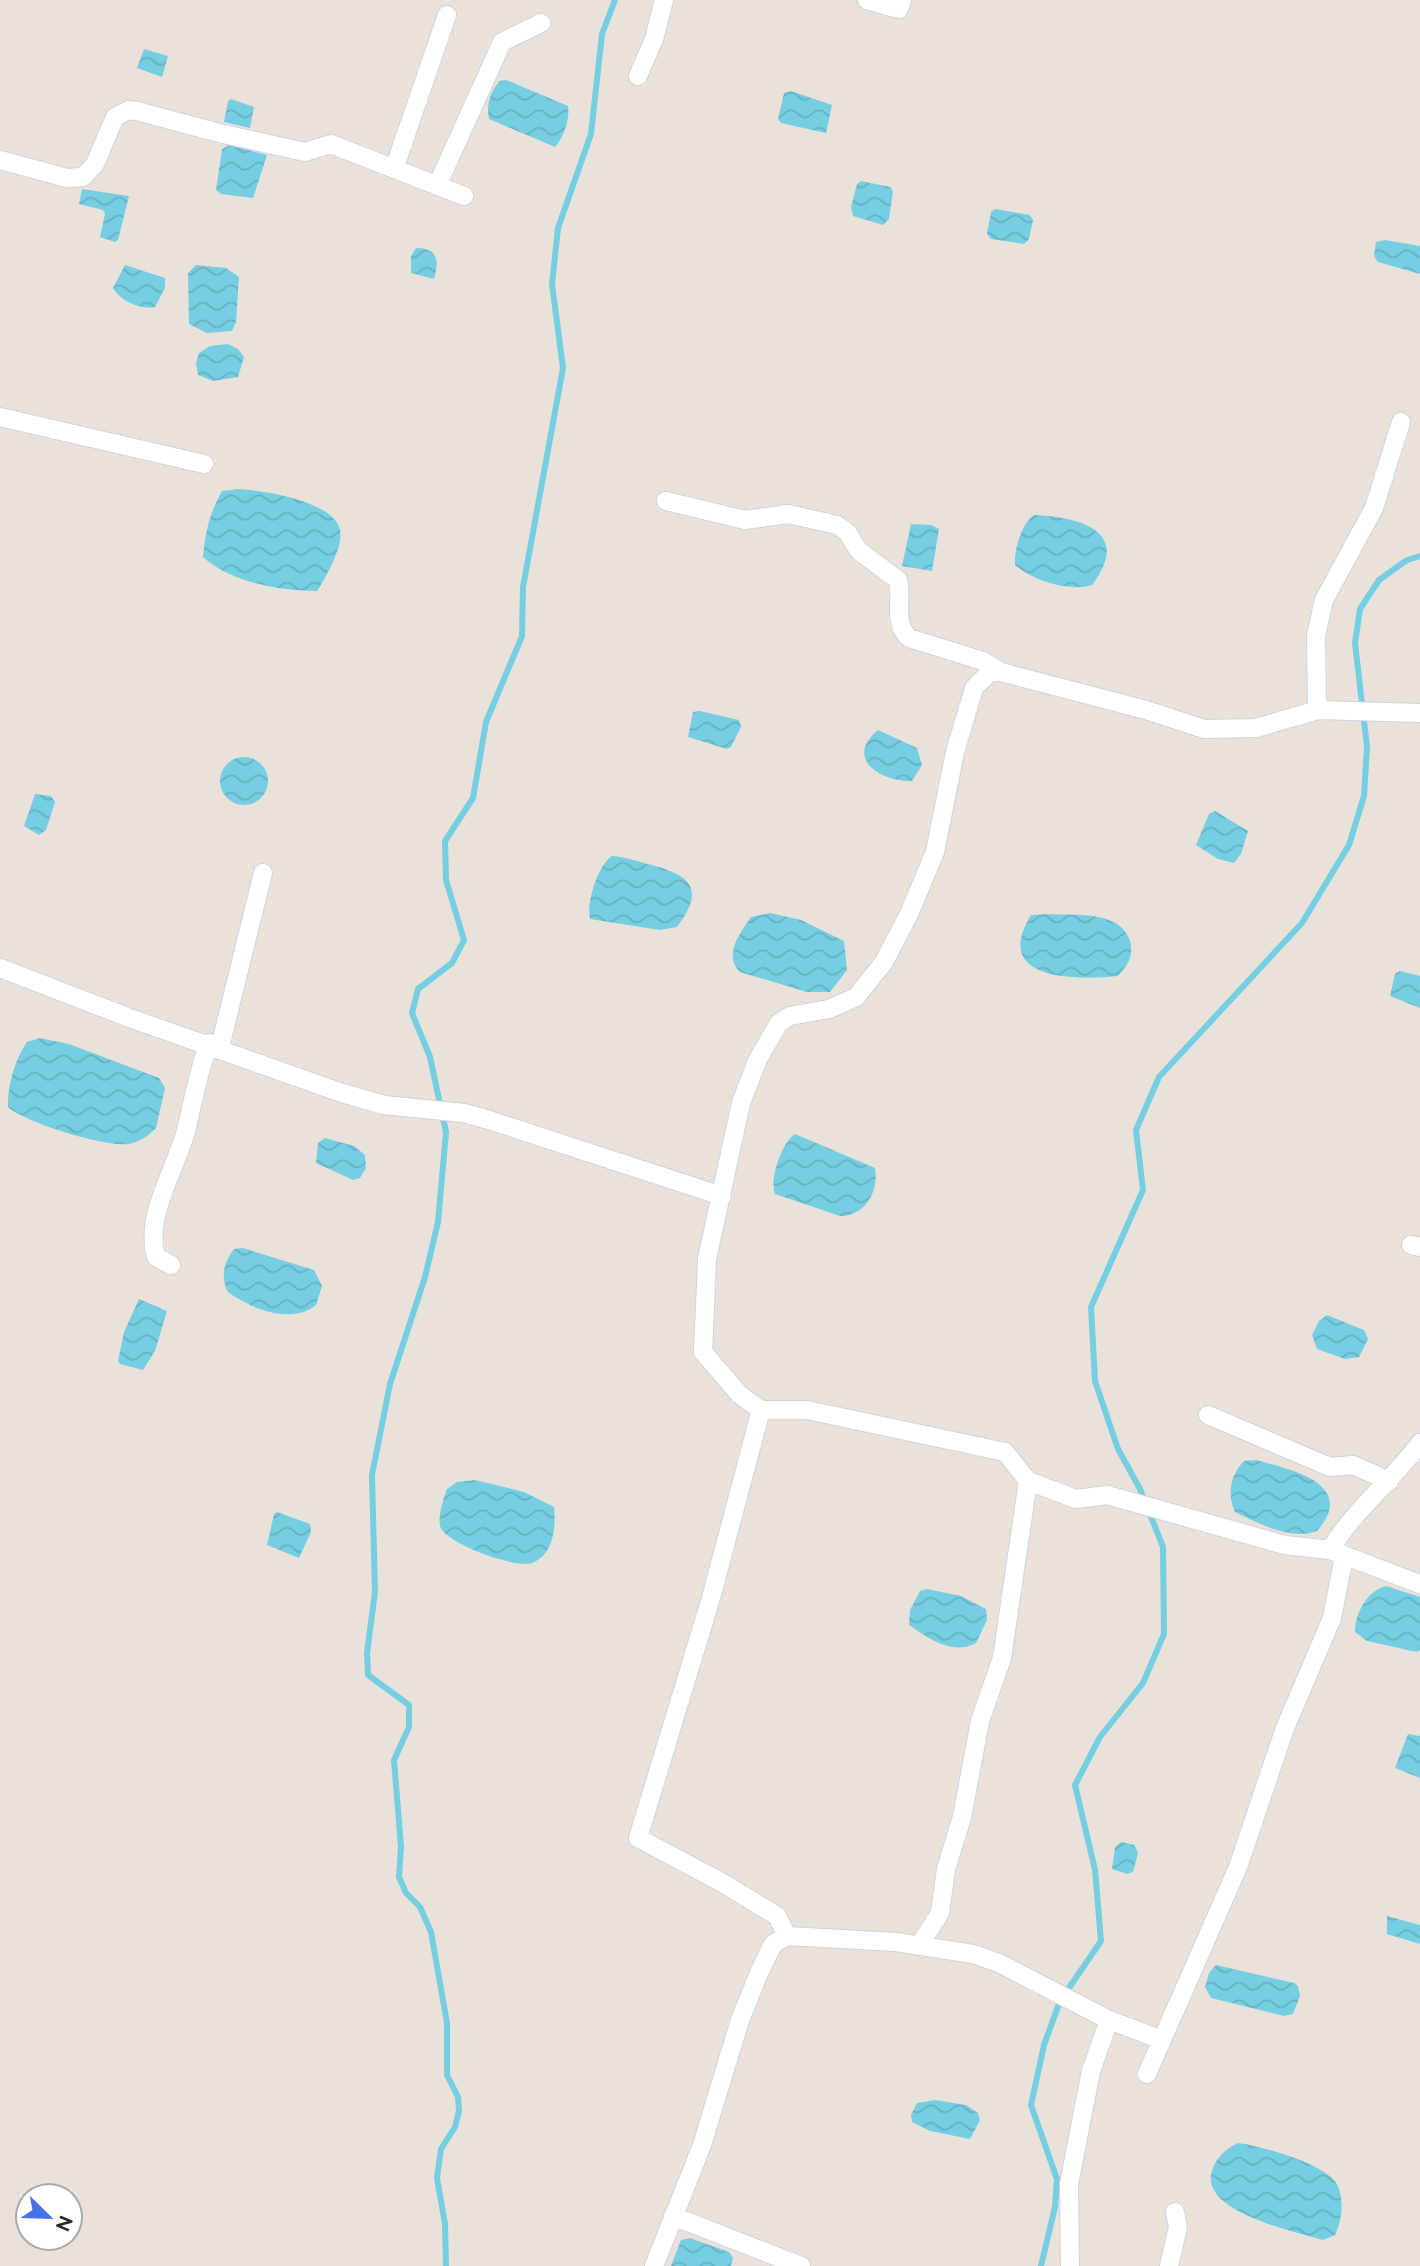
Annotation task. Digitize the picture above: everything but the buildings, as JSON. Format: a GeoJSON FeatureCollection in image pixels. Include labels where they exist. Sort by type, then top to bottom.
{"type":"FeatureCollection","features":[{"type":"Feature","properties":{"kind":"street"},"geometry":{"type":"LineString","coordinates":[[638,76],[654,38],[664,0]]}},
{"type":"Feature","properties":{"kind":"street"},"geometry":{"type":"LineString","coordinates":[[867,0],[900,9],[902,0]]}},
{"type":"Feature","properties":{"kind":"street"},"geometry":{"type":"LineString","coordinates":[[394,169],[447,15]]}},
{"type":"Feature","properties":{"kind":"street"},"geometry":{"type":"LineString","coordinates":[[437,186],[502,42],[541,23]]}},
{"type":"Feature","properties":{"kind":"street"},"geometry":{"type":"LineString","coordinates":[[0,160],[67,178],[83,177],[95,164],[115,117],[129,110],[306,152],[331,144],[464,196]]}},
{"type":"Feature","properties":{"kind":"street"},"geometry":{"type":"LineString","coordinates":[[0,417],[204,464]]}},
{"type":"Feature","properties":{"kind":"street"},"geometry":{"type":"LineString","coordinates":[[1317,710],[1316,635],[1324,600],[1374,508],[1401,422]]}},
{"type":"Feature","properties":{"kind":"street"},"geometry":{"type":"LineString","coordinates":[[666,500],[745,520],[788,514],[836,525],[847,532],[859,551],[898,580],[898,620],[901,630],[909,638],[983,661],[1001,672]]}},
{"type":"Feature","properties":{"kind":"street"},"geometry":{"type":"LineString","coordinates":[[1420,713],[1317,710],[1256,728],[1204,729],[1146,710],[1001,672],[990,672],[974,688],[949,778],[935,852],[909,914],[884,962],[856,997],[829,1009],[790,1016],[779,1023],[758,1059],[741,1103],[707,1259],[703,1352],[740,1395],[761,1410],[807,1410],[1005,1452],[1028,1481],[1076,1499],[1107,1495],[1285,1545],[1337,1553],[1420,1584]]}},
{"type":"Feature","properties":{"kind":"street"},"geometry":{"type":"LineString","coordinates":[[171,1265],[156,1257],[152,1242],[159,1209],[187,1127],[195,1079],[215,1045],[263,873]]}},
{"type":"Feature","properties":{"kind":"street"},"geometry":{"type":"LineString","coordinates":[[0,968],[127,1017],[215,1045],[342,1093],[384,1105],[464,1113],[722,1196]]}},
{"type":"Feature","properties":{"kind":"street"},"geometry":{"type":"LineString","coordinates":[[761,1410],[711,1598],[638,1838],[721,1882],[777,1916],[787,1936]]}},
{"type":"Feature","properties":{"kind":"street"},"geometry":{"type":"LineString","coordinates":[[1208,1415],[1330,1467],[1353,1465],[1389,1481]]}},
{"type":"Feature","properties":{"kind":"street"},"geometry":{"type":"LineString","coordinates":[[1147,2074],[1238,1867],[1285,1728],[1332,1618],[1337,1553],[1344,1526],[1389,1481],[1420,1443]]}},
{"type":"Feature","properties":{"kind":"street"},"geometry":{"type":"LineString","coordinates":[[919,1946],[940,1913],[946,1869],[961,1817],[980,1721],[1002,1658],[1028,1481]]}},
{"type":"Feature","properties":{"kind":"street"},"geometry":{"type":"LineString","coordinates":[[654,2266],[702,2145],[740,2020],[773,1944],[787,1936],[953,1950],[999,1963],[1109,2020],[1162,2040]]}},
{"type":"Feature","properties":{"kind":"street"},"geometry":{"type":"LineString","coordinates":[[1070,2266],[1069,2184],[1091,2071],[1109,2020]]}},
{"type":"Feature","properties":{"kind":"street"},"geometry":{"type":"LineString","coordinates":[[1169,2266],[1178,2227],[1175,2212]]}},
{"type":"Feature","properties":{"kind":"street"},"geometry":{"type":"LineString","coordinates":[[673,2216],[801,2266]]}},
{"type":"Feature","properties":{"kind":"water"},"geometry":{"type":"Polygon","coordinates":[[[144,49],[168,56],[162,77],[137,68],[144,49]]]}},
{"type":"Feature","properties":{"kind":"water"},"geometry":{"type":"Polygon","coordinates":[[[506,80],[568,106],[566,128],[555,147],[489,119],[491,94],[500,81],[506,80]]]}},
{"type":"Feature","properties":{"kind":"water"},"geometry":{"type":"Polygon","coordinates":[[[791,91],[832,105],[826,133],[781,123],[778,119],[784,93],[791,91]]]}},
{"type":"Feature","properties":{"kind":"water"},"geometry":{"type":"Polygon","coordinates":[[[231,99],[254,107],[250,128],[224,122],[228,101],[231,99]]]}},
{"type":"Feature","properties":{"kind":"water"},"geometry":{"type":"Polygon","coordinates":[[[229,145],[267,155],[253,198],[221,194],[216,190],[222,149],[229,145]]]}},
{"type":"Feature","properties":{"kind":"water"},"geometry":{"type":"Polygon","coordinates":[[[861,181],[890,187],[893,191],[889,219],[883,225],[853,216],[851,207],[857,184],[861,181]]]}},
{"type":"Feature","properties":{"kind":"water"},"geometry":{"type":"Polygon","coordinates":[[[82,189],[129,196],[118,240],[115,242],[100,237],[105,214],[103,210],[79,204],[82,189]]]}},
{"type":"Feature","properties":{"kind":"water"},"geometry":{"type":"Polygon","coordinates":[[[995,209],[1030,215],[1033,220],[1029,239],[1024,244],[991,239],[987,234],[991,212],[995,209]]]}},
{"type":"Feature","properties":{"kind":"water"},"geometry":{"type":"Polygon","coordinates":[[[1385,240],[1420,246],[1420,274],[1378,262],[1374,256],[1376,242],[1385,240]]]}},
{"type":"Feature","properties":{"kind":"water"},"geometry":{"type":"Polygon","coordinates":[[[416,248],[433,253],[437,262],[434,279],[411,273],[411,256],[416,248]]]}},
{"type":"Feature","properties":{"kind":"water"},"geometry":{"type":"Polygon","coordinates":[[[125,265],[165,278],[165,288],[155,307],[137,306],[116,293],[113,288],[125,265]]]}},
{"type":"Feature","properties":{"kind":"water"},"geometry":{"type":"Polygon","coordinates":[[[196,265],[226,268],[239,277],[236,322],[232,331],[207,333],[189,324],[188,273],[196,265]]]}},
{"type":"Feature","properties":{"kind":"water"},"geometry":{"type":"Polygon","coordinates":[[[228,344],[238,349],[244,357],[238,377],[213,381],[198,375],[196,363],[199,353],[210,346],[228,344]]]}},
{"type":"Feature","properties":{"kind":"water"},"geometry":{"type":"Polygon","coordinates":[[[238,489],[296,499],[325,512],[335,520],[340,530],[337,553],[317,591],[272,587],[241,579],[214,566],[203,557],[209,523],[222,491],[238,489]]]}},
{"type":"Feature","properties":{"kind":"water"},"geometry":{"type":"Polygon","coordinates":[[[1034,515],[1068,519],[1096,530],[1104,540],[1107,552],[1103,567],[1092,585],[1073,587],[1052,584],[1031,576],[1015,565],[1019,538],[1025,524],[1034,515]]]}},
{"type":"Feature","properties":{"kind":"water"},"geometry":{"type":"Polygon","coordinates":[[[911,524],[931,525],[939,529],[932,571],[902,566],[911,524]]]}},
{"type":"Feature","properties":{"kind":"water"},"geometry":{"type":"Polygon","coordinates":[[[700,711],[739,720],[741,727],[731,747],[727,749],[688,737],[693,712],[700,711]]]}},
{"type":"Feature","properties":{"kind":"water"},"geometry":{"type":"Polygon","coordinates":[[[878,730],[917,748],[922,765],[912,781],[889,778],[871,767],[865,759],[864,750],[868,741],[878,730]]]}},
{"type":"Feature","properties":{"kind":"water"},"geometry":{"type":"Polygon","coordinates":[[[244,757],[261,764],[268,781],[261,798],[244,805],[227,798],[220,781],[227,764],[244,757]]]}},
{"type":"Feature","properties":{"kind":"water"},"geometry":{"type":"Polygon","coordinates":[[[35,794],[51,796],[55,802],[46,830],[39,835],[24,826],[35,794]]]}},
{"type":"Feature","properties":{"kind":"water"},"geometry":{"type":"Polygon","coordinates":[[[1215,811],[1248,831],[1241,854],[1234,863],[1218,859],[1196,845],[1209,814],[1215,811]]]}},
{"type":"Feature","properties":{"kind":"water"},"geometry":{"type":"Polygon","coordinates":[[[612,856],[668,870],[686,881],[692,895],[685,915],[677,927],[660,930],[590,919],[594,885],[602,867],[612,856]]]}},
{"type":"Feature","properties":{"kind":"water"},"geometry":{"type":"Polygon","coordinates":[[[770,913],[801,920],[844,941],[847,970],[830,992],[807,992],[740,972],[733,958],[738,937],[751,917],[770,913]]]}},
{"type":"Feature","properties":{"kind":"water"},"geometry":{"type":"Polygon","coordinates":[[[1031,915],[1094,916],[1116,924],[1125,931],[1130,941],[1131,956],[1127,964],[1118,976],[1082,978],[1044,972],[1030,965],[1022,953],[1021,937],[1031,915]]]}},
{"type":"Feature","properties":{"kind":"water"},"geometry":{"type":"Polygon","coordinates":[[[1400,971],[1420,976],[1420,1008],[1390,996],[1395,974],[1400,971]]]}},
{"type":"Feature","properties":{"kind":"water"},"geometry":{"type":"Polygon","coordinates":[[[40,1038],[69,1044],[159,1078],[165,1088],[156,1128],[136,1142],[102,1142],[48,1127],[8,1107],[10,1082],[15,1065],[27,1042],[40,1038]]]}},
{"type":"Feature","properties":{"kind":"water"},"geometry":{"type":"Polygon","coordinates":[[[795,1134],[875,1168],[875,1186],[863,1207],[857,1212],[840,1216],[775,1194],[774,1179],[778,1161],[795,1134]]]}},
{"type":"Feature","properties":{"kind":"water"},"geometry":{"type":"Polygon","coordinates":[[[325,1138],[354,1146],[365,1155],[366,1168],[360,1178],[353,1180],[316,1163],[318,1143],[325,1138]]]}},
{"type":"Feature","properties":{"kind":"water"},"geometry":{"type":"Polygon","coordinates":[[[243,1248],[314,1270],[322,1286],[316,1305],[306,1311],[284,1314],[260,1309],[228,1292],[224,1281],[226,1264],[234,1249],[243,1248]]]}},
{"type":"Feature","properties":{"kind":"water"},"geometry":{"type":"Polygon","coordinates":[[[139,1299],[167,1311],[155,1351],[143,1370],[120,1364],[118,1361],[124,1332],[139,1299]]]}},
{"type":"Feature","properties":{"kind":"water"},"geometry":{"type":"Polygon","coordinates":[[[1327,1315],[1364,1330],[1368,1339],[1359,1357],[1345,1359],[1317,1349],[1312,1335],[1319,1321],[1327,1315]]]}},
{"type":"Feature","properties":{"kind":"water"},"geometry":{"type":"Polygon","coordinates":[[[1256,1460],[1300,1474],[1325,1490],[1330,1501],[1328,1515],[1317,1531],[1307,1534],[1286,1532],[1235,1512],[1231,1499],[1233,1479],[1244,1461],[1256,1460]]]}},
{"type":"Feature","properties":{"kind":"water"},"geometry":{"type":"Polygon","coordinates":[[[475,1480],[524,1492],[554,1507],[552,1539],[545,1554],[532,1563],[511,1562],[467,1547],[444,1533],[440,1526],[440,1517],[447,1489],[457,1482],[475,1480]]]}},
{"type":"Feature","properties":{"kind":"water"},"geometry":{"type":"Polygon","coordinates":[[[277,1512],[310,1524],[311,1532],[299,1558],[267,1545],[274,1514],[277,1512]]]}},
{"type":"Feature","properties":{"kind":"water"},"geometry":{"type":"Polygon","coordinates":[[[1386,1586],[1420,1597],[1420,1650],[1417,1652],[1367,1641],[1355,1632],[1363,1604],[1373,1593],[1386,1586]]]}},
{"type":"Feature","properties":{"kind":"water"},"geometry":{"type":"Polygon","coordinates":[[[927,1589],[961,1596],[986,1609],[987,1620],[976,1643],[958,1648],[941,1644],[909,1625],[910,1610],[920,1591],[927,1589]]]}},
{"type":"Feature","properties":{"kind":"water"},"geometry":{"type":"Polygon","coordinates":[[[1408,1734],[1420,1736],[1420,1778],[1395,1768],[1408,1734]]]}},
{"type":"Feature","properties":{"kind":"water"},"geometry":{"type":"Polygon","coordinates":[[[1121,1842],[1134,1845],[1138,1853],[1133,1872],[1127,1874],[1112,1869],[1115,1847],[1121,1842]]]}},
{"type":"Feature","properties":{"kind":"water"},"geometry":{"type":"Polygon","coordinates":[[[1387,1916],[1420,1925],[1420,1944],[1387,1934],[1387,1916]]]}},
{"type":"Feature","properties":{"kind":"water"},"geometry":{"type":"Polygon","coordinates":[[[1216,1965],[1294,1983],[1298,1986],[1300,1996],[1293,2014],[1284,2016],[1211,1998],[1205,1987],[1209,1973],[1216,1965]]]}},
{"type":"Feature","properties":{"kind":"water"},"geometry":{"type":"Polygon","coordinates":[[[935,2100],[966,2105],[978,2113],[980,2120],[970,2139],[930,2131],[912,2122],[911,2115],[917,2103],[935,2100]]]}},
{"type":"Feature","properties":{"kind":"water"},"geometry":{"type":"Polygon","coordinates":[[[1238,2143],[1293,2157],[1332,2178],[1338,2186],[1342,2204],[1335,2235],[1323,2240],[1274,2226],[1237,2210],[1222,2200],[1213,2188],[1212,2169],[1221,2155],[1238,2143]]]}},
{"type":"Feature","properties":{"kind":"water"},"geometry":{"type":"Polygon","coordinates":[[[690,2238],[729,2252],[733,2258],[731,2266],[671,2266],[681,2240],[690,2238]]]}},
{"type":"Feature","properties":{"kind":"waterway"},"geometry":{"type":"LineString","coordinates":[[446,2266],[445,2224],[437,2178],[441,2149],[455,2127],[459,2111],[458,2097],[447,2075],[447,2023],[431,1932],[420,1907],[406,1893],[399,1877],[401,1847],[394,1760],[409,1727],[409,1705],[368,1675],[367,1653],[375,1592],[372,1475],[390,1384],[425,1277],[438,1222],[446,1132],[430,1057],[412,1013],[418,989],[452,963],[464,940],[446,880],[445,841],[473,798],[486,722],[522,636],[523,587],[563,368],[552,284],[558,228],[591,134],[602,34],[615,0]]}},
{"type":"Feature","properties":{"kind":"waterway"},"geometry":{"type":"LineString","coordinates":[[1041,2266],[1055,2207],[1057,2179],[1031,2105],[1044,2045],[1060,2001],[1101,1941],[1095,1870],[1075,1785],[1100,1737],[1143,1683],[1164,1634],[1163,1547],[1140,1489],[1118,1449],[1095,1381],[1091,1307],[1143,1190],[1136,1130],[1159,1077],[1302,923],[1349,845],[1364,796],[1367,747],[1355,643],[1360,609],[1379,580],[1407,560],[1420,556]]}}]}
